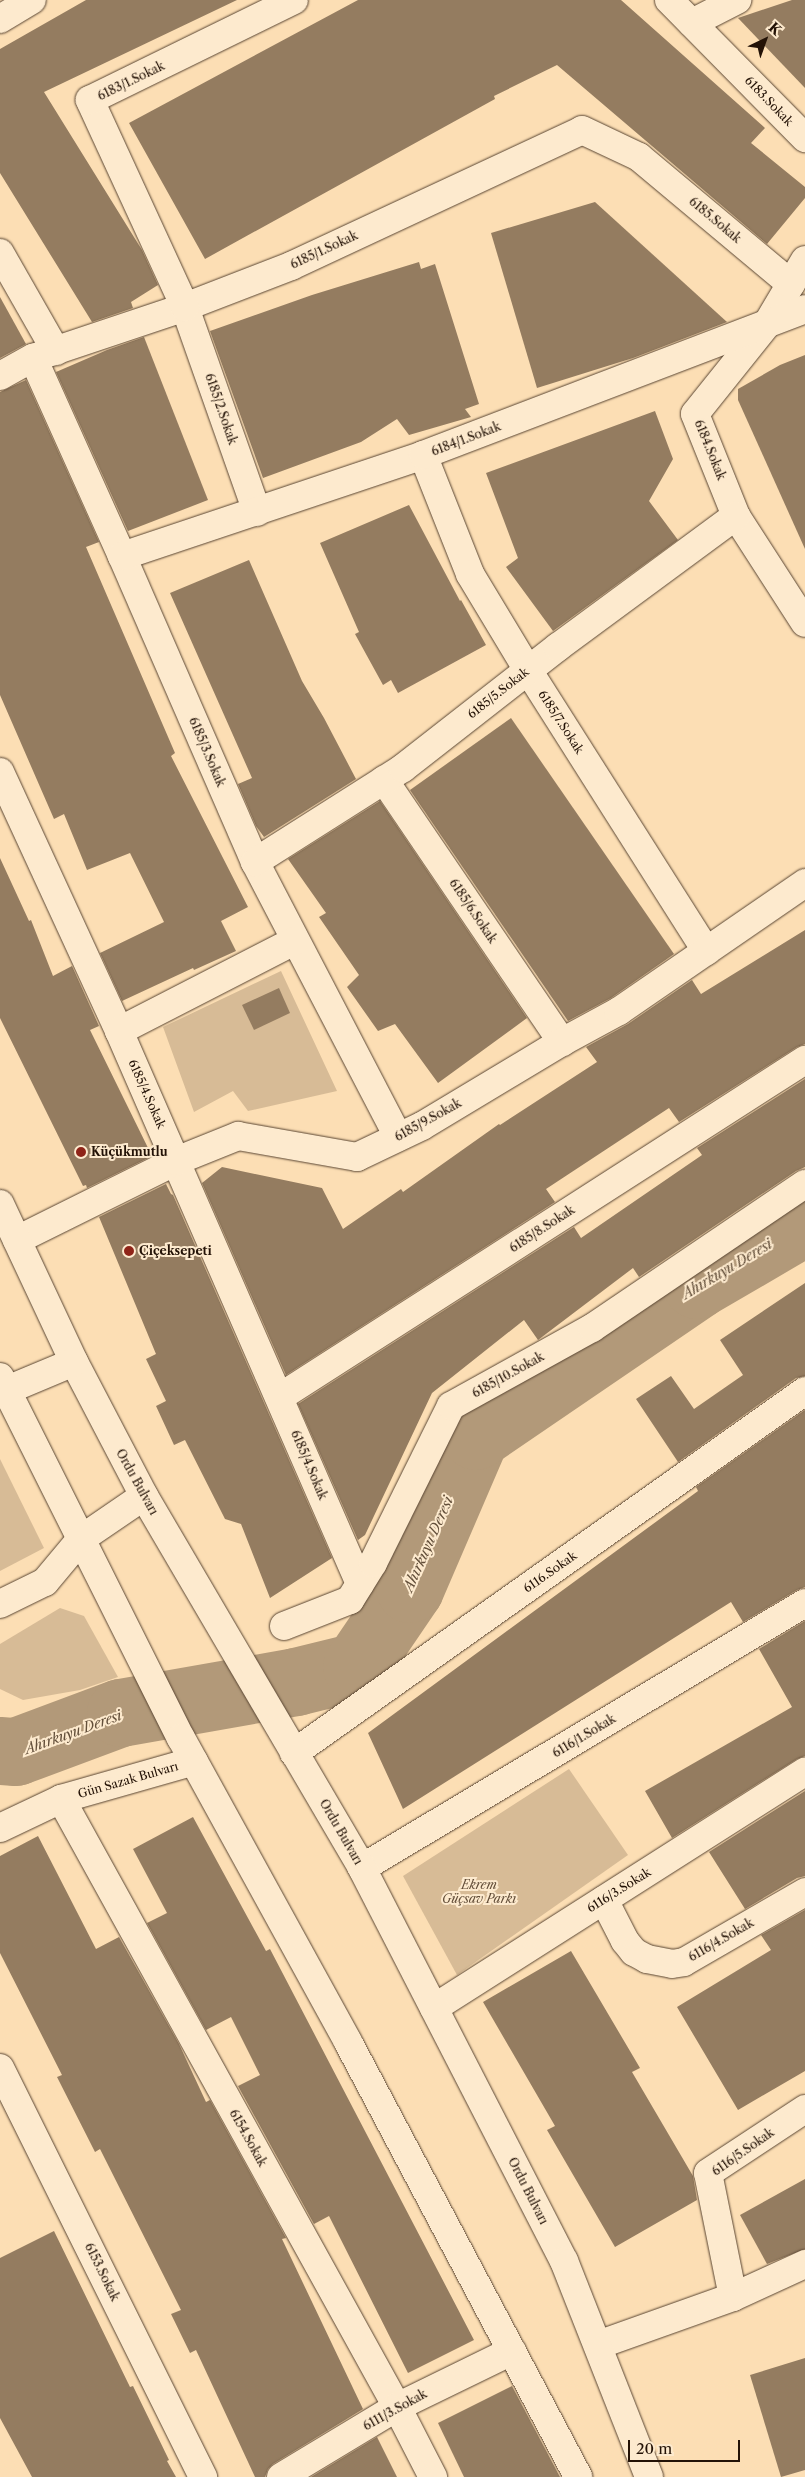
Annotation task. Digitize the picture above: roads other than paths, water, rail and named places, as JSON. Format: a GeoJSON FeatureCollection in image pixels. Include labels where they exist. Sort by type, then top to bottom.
{"type":"FeatureCollection","features":[{"type":"Feature","properties":{"kind":"street","name":"6183/1.Sokak"},"geometry":{"type":"LineString","coordinates":[[185,307],[90,100],[294,0]]}},
{"type":"Feature","properties":{"kind":"street","name":"6183.Sokak"},"geometry":{"type":"LineString","coordinates":[[669,0],[805,138]]}},
{"type":"Feature","properties":{"kind":"street"},"geometry":{"type":"LineString","coordinates":[[692,23],[737,0]]}},
{"type":"Feature","properties":{"kind":"street","name":"6185/1.Sokak"},"geometry":{"type":"LineString","coordinates":[[0,376],[45,354],[185,307],[291,266],[582,130],[639,157]]}},
{"type":"Feature","properties":{"kind":"street","name":"6185.Sokak"},"geometry":{"type":"LineString","coordinates":[[639,157],[791,284]]}},
{"type":"Feature","properties":{"kind":"street","name":"6185/3.Sokak"},"geometry":{"type":"LineString","coordinates":[[0,253],[45,354],[122,556],[255,862],[294,941],[398,1137]]}},
{"type":"Feature","properties":{"kind":"street","name":"6184.Sokak"},"geometry":{"type":"LineString","coordinates":[[805,260],[767,324],[695,414],[736,516],[805,624]]}},
{"type":"Feature","properties":{"kind":"street","name":"6185/2.Sokak"},"geometry":{"type":"LineString","coordinates":[[185,307],[257,512]]}},
{"type":"Feature","properties":{"kind":"street","name":"6184/1.Sokak"},"geometry":{"type":"LineString","coordinates":[[122,556],[423,455],[805,310]]}},
{"type":"Feature","properties":{"kind":"street","name":"6185/7.Sokak"},"geometry":{"type":"LineString","coordinates":[[423,455],[470,574],[528,670],[706,951]]}},
{"type":"Feature","properties":{"kind":"street","name":"6185/5.Sokak"},"geometry":{"type":"LineString","coordinates":[[255,862],[384,780],[528,670],[736,516]]}},
{"type":"Feature","properties":{"kind":"street","name":"6185/4.Sokak"},"geometry":{"type":"LineString","coordinates":[[0,772],[119,1031],[360,1584]]}},
{"type":"Feature","properties":{"kind":"street","name":"6185/6.Sokak"},"geometry":{"type":"LineString","coordinates":[[384,780],[562,1042]]}},
{"type":"Feature","properties":{"kind":"street","name":"6185/9.Sokak"},"geometry":{"type":"LineString","coordinates":[[17,1240],[176,1161],[238,1136],[357,1157],[422,1126],[562,1042],[619,1012],[805,883]]}},
{"type":"Feature","properties":{"kind":"street"},"geometry":{"type":"LineString","coordinates":[[119,1031],[294,941]]}},
{"type":"Feature","properties":{"kind":"street","name":"6185/8.Sokak"},"geometry":{"type":"LineString","coordinates":[[280,1397],[805,1060]]}},
{"type":"Feature","properties":{"kind":"street","name":"6185/10.Sokak"},"geometry":{"type":"LineString","coordinates":[[284,1626],[350,1600],[374,1563],[452,1406],[592,1328],[805,1184]]}},
{"type":"Feature","properties":{"kind":"street","name":"Ordu Bulvarı"},"geometry":{"type":"LineString","coordinates":[[0,1204],[74,1362],[144,1496],[362,1868],[564,2260],[649,2477]]}},
{"type":"Feature","properties":{"kind":"street"},"geometry":{"type":"LineString","coordinates":[[74,1362],[2,1387],[188,1749],[578,2477]]}},
{"type":"Feature","properties":{"kind":"street","name":"6116.Sokak"},"geometry":{"type":"LineString","coordinates":[[294,1754],[805,1391]]}},
{"type":"Feature","properties":{"kind":"street"},"geometry":{"type":"LineString","coordinates":[[0,1604],[44,1582],[81,1540],[144,1496]]}},
{"type":"Feature","properties":{"kind":"street","name":"6116/1.Sokak"},"geometry":{"type":"LineString","coordinates":[[362,1868],[805,1603]]}},
{"type":"Feature","properties":{"kind":"street","name":"Gün Sazak Bulvarı"},"geometry":{"type":"LineString","coordinates":[[61,1799],[188,1749]]}},
{"type":"Feature","properties":{"kind":"street","name":"6116/3.Sokak"},"geometry":{"type":"LineString","coordinates":[[434,2008],[805,1772]]}},
{"type":"Feature","properties":{"kind":"street"},"geometry":{"type":"LineString","coordinates":[[0,1828],[61,1799]]}},
{"type":"Feature","properties":{"kind":"street","name":"6154.Sokak"},"geometry":{"type":"LineString","coordinates":[[61,1799],[397,2407],[433,2477]]}},
{"type":"Feature","properties":{"kind":"street","name":"6116/4.Sokak"},"geometry":{"type":"LineString","coordinates":[[604,1900],[625,1941],[634,1952],[647,1960],[672,1964],[684,1962],[805,1892]]}},
{"type":"Feature","properties":{"kind":"street","name":"6153.Sokak"},"geometry":{"type":"LineString","coordinates":[[0,2068],[203,2477]]}},
{"type":"Feature","properties":{"kind":"street","name":"6116/5.Sokak"},"geometry":{"type":"LineString","coordinates":[[733,2297],[708,2174],[805,2109]]}},
{"type":"Feature","properties":{"kind":"street"},"geometry":{"type":"LineString","coordinates":[[598,2344],[733,2297],[805,2264]]}},
{"type":"Feature","properties":{"kind":"street","name":"6111/3.Sokak"},"geometry":{"type":"LineString","coordinates":[[281,2477],[397,2407],[512,2351]]}},
{"type":"Feature","properties":{"kind":"waterway","name":"Ahırkuyu Deresi"},"geometry":{"type":"LineString","coordinates":[[0,1751],[16,1752],[121,1713],[296,1682],[357,1667],[410,1589],[476,1436],[697,1285],[805,1222]]}},
{"type":"Feature","properties":{"kind":"place","name":"Küçükmutlu"},"geometry":{"type":"Point","coordinates":[81,1152]}},
{"type":"Feature","properties":{"kind":"place","name":"Çiçeksepeti"},"geometry":{"type":"Point","coordinates":[129,1251]}},
{"type":"Feature","properties":{"kind":"park label","name":"Ekrem Güçsav Parkı"},"geometry":{"type":"Point","coordinates":[479,1892]}}]}
